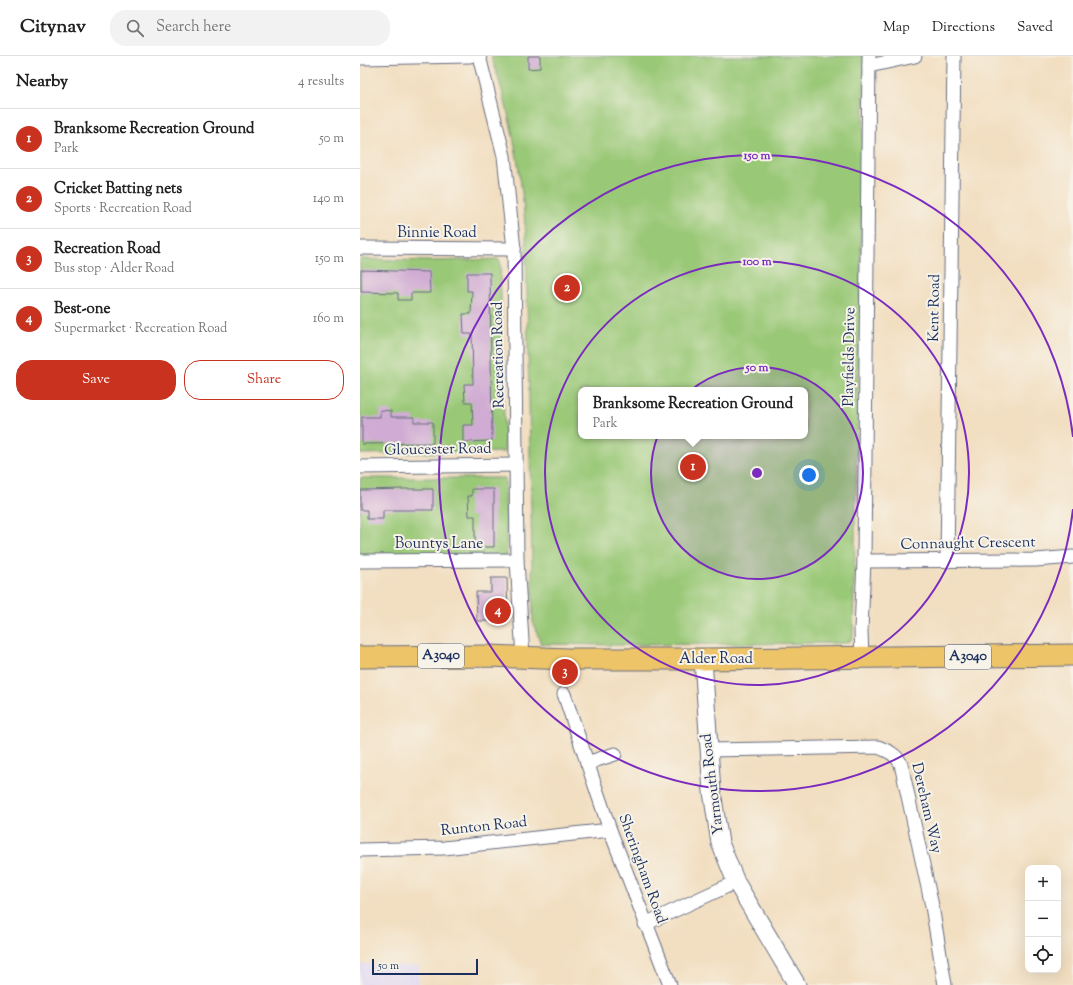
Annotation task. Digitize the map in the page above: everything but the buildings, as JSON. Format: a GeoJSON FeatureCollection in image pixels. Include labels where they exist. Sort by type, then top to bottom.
{"type":"FeatureCollection","features":[{"type":"Feature","properties":{"kind":"main road","name":"Alder Road"},"geometry":{"type":"LineString","coordinates":[[360,657],[489,656],[703,659],[1073,655]]}},
{"type":"Feature","properties":{"kind":"street"},"geometry":{"type":"LineString","coordinates":[[360,58],[470,56]]}},
{"type":"Feature","properties":{"kind":"street","name":"Recreation Road"},"geometry":{"type":"LineString","coordinates":[[479,56],[504,156],[514,249],[517,560],[522,657]]}},
{"type":"Feature","properties":{"kind":"street"},"geometry":{"type":"LineString","coordinates":[[869,61],[915,56]]}},
{"type":"Feature","properties":{"kind":"street","name":"Kent Road"},"geometry":{"type":"LineString","coordinates":[[947,561],[954,56]]}},
{"type":"Feature","properties":{"kind":"street","name":"Playfields Drive"},"geometry":{"type":"LineString","coordinates":[[862,658],[861,630],[864,561],[869,61]]}},
{"type":"Feature","properties":{"kind":"street","name":"Binnie Road"},"geometry":{"type":"LineString","coordinates":[[360,248],[514,249]]}},
{"type":"Feature","properties":{"kind":"street","name":"Gloucester Road"},"geometry":{"type":"LineString","coordinates":[[360,467],[516,465]]}},
{"type":"Feature","properties":{"kind":"street","name":"Connaught Crescent"},"geometry":{"type":"LineString","coordinates":[[864,561],[1036,560],[1073,557]]}},
{"type":"Feature","properties":{"kind":"street","name":"Bountys Lane"},"geometry":{"type":"LineString","coordinates":[[360,561],[517,560]]}},
{"type":"Feature","properties":{"kind":"street","name":"Yarmouth Road"},"geometry":{"type":"LineString","coordinates":[[703,659],[708,750],[712,792],[720,843],[736,882],[797,985]]}},
{"type":"Feature","properties":{"kind":"street","name":"Sheringham Road"},"geometry":{"type":"LineString","coordinates":[[564,694],[610,830],[645,924],[670,985]]}},
{"type":"Feature","properties":{"kind":"street","name":"Dereham Way"},"geometry":{"type":"LineString","coordinates":[[708,750],[878,747],[897,757],[901,764],[932,906],[945,985]]}},
{"type":"Feature","properties":{"kind":"street"},"geometry":{"type":"LineString","coordinates":[[587,763],[615,754]]}},
{"type":"Feature","properties":{"kind":"street","name":"Runton Road"},"geometry":{"type":"LineString","coordinates":[[360,850],[444,848],[610,830]]}},
{"type":"Feature","properties":{"kind":"street"},"geometry":{"type":"LineString","coordinates":[[645,924],[736,882]]}},
{"type":"Feature","properties":{"kind":"shaded area"},"geometry":{"type":"Polygon","coordinates":[[[360,964],[419,966],[418,985],[360,985],[360,964]]]}},
{"type":"Feature","properties":{"kind":"green space"},"geometry":{"type":"Polygon","coordinates":[[[491,56],[865,56],[853,635],[851,640],[845,643],[611,645],[541,644],[533,622],[526,238],[519,169],[505,101],[491,56]]]}},
{"type":"Feature","properties":{"kind":"green space"},"geometry":{"type":"Polygon","coordinates":[[[360,259],[431,261],[498,259],[500,261],[505,452],[360,454],[360,259]]]}},
{"type":"Feature","properties":{"kind":"green space"},"geometry":{"type":"Polygon","coordinates":[[[360,478],[505,478],[507,556],[360,557],[360,478]]]}},
{"type":"Feature","properties":{"kind":"place","name":"Cricket Batting nets"},"geometry":{"type":"Point","coordinates":[567,288]}},
{"type":"Feature","properties":{"kind":"place","name":"Branksome Recreation Ground"},"geometry":{"type":"Point","coordinates":[693,467]}},
{"type":"Feature","properties":{"kind":"place","name":"Best-one"},"geometry":{"type":"Point","coordinates":[498,611]}},
{"type":"Feature","properties":{"kind":"place","name":"Recreation Road"},"geometry":{"type":"Point","coordinates":[565,672]}}]}
